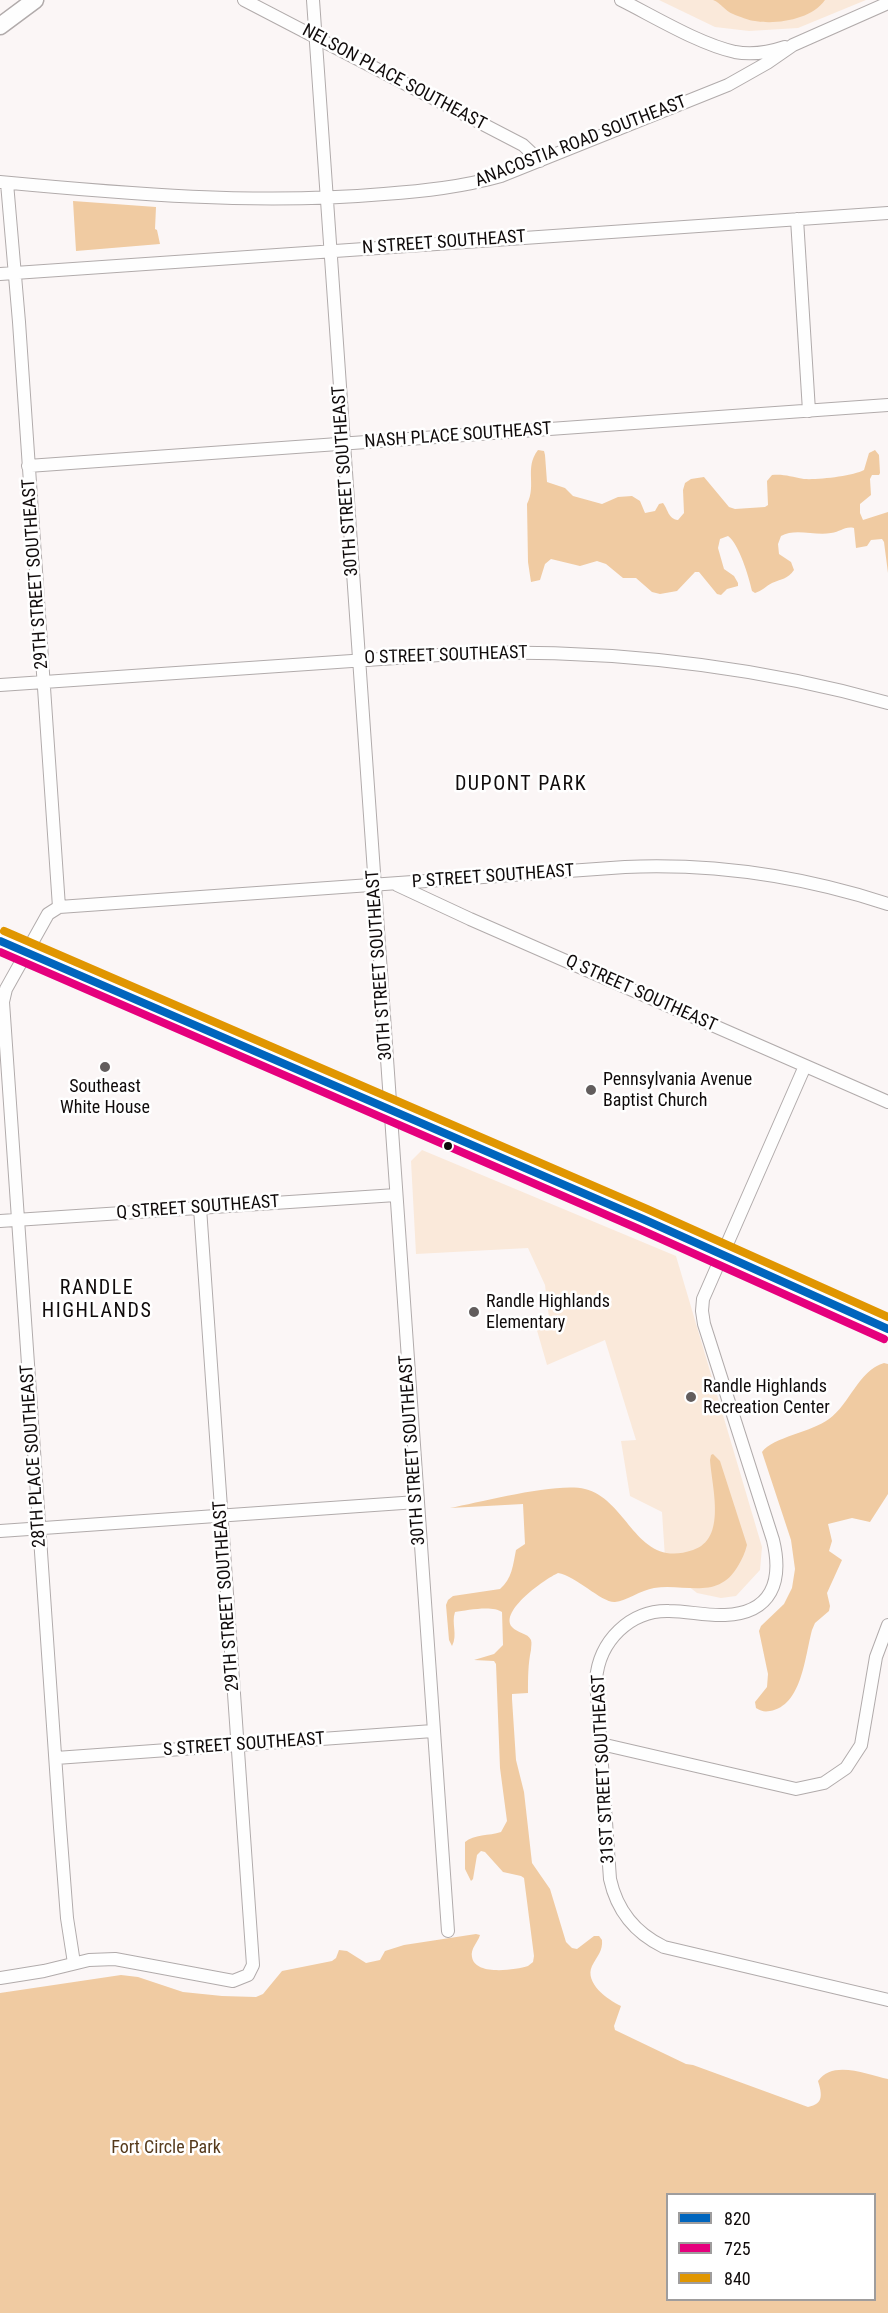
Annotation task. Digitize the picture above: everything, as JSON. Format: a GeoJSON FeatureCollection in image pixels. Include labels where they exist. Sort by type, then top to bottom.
{"type":"FeatureCollection","features":[{"type":"Feature","properties":{"kind":"highway"},"geometry":{"type":"LineString","coordinates":[[0,941],[888,1329]]}},
{"type":"Feature","properties":{"kind":"main road"},"geometry":{"type":"LineString","coordinates":[[0,26],[35,0]]}},
{"type":"Feature","properties":{"kind":"street","name":"NELSON PLACE SOUTHEAST"},"geometry":{"type":"LineString","coordinates":[[244,0],[523,145],[540,161]]}},
{"type":"Feature","properties":{"kind":"street","name":"30TH STREET SOUTHEAST"},"geometry":{"type":"LineString","coordinates":[[314,0],[448,1931]]}},
{"type":"Feature","properties":{"kind":"street"},"geometry":{"type":"LineString","coordinates":[[621,0],[686,32],[735,52],[759,52],[794,45]]}},
{"type":"Feature","properties":{"kind":"street","name":"ANACOSTIA ROAD SOUTHEAST"},"geometry":{"type":"LineString","coordinates":[[4,183],[248,198],[327,199],[462,186],[501,176],[728,85],[794,45],[888,3]]}},
{"type":"Feature","properties":{"kind":"street","name":"29TH STREET SOUTHEAST"},"geometry":{"type":"LineString","coordinates":[[4,183],[15,273],[59,907]]}},
{"type":"Feature","properties":{"kind":"street","name":"N STREET SOUTHEAST"},"geometry":{"type":"LineString","coordinates":[[0,274],[888,213]]}},
{"type":"Feature","properties":{"kind":"street"},"geometry":{"type":"LineString","coordinates":[[797,219],[809,411]]}},
{"type":"Feature","properties":{"kind":"street","name":"NASH PLACE SOUTHEAST"},"geometry":{"type":"LineString","coordinates":[[28,466],[888,405]]}},
{"type":"Feature","properties":{"kind":"street","name":"O STREET SOUTHEAST"},"geometry":{"type":"LineString","coordinates":[[0,685],[359,659],[499,652],[602,655],[750,673],[815,685],[888,703]]}},
{"type":"Feature","properties":{"kind":"street","name":"P STREET SOUTHEAST"},"geometry":{"type":"LineString","coordinates":[[59,907],[625,867],[693,866],[792,878],[888,904]]}},
{"type":"Feature","properties":{"kind":"street","name":"Q STREET SOUTHEAST"},"geometry":{"type":"LineString","coordinates":[[396,884],[470,919],[888,1102]]}},
{"type":"Feature","properties":{"kind":"street"},"geometry":{"type":"LineString","coordinates":[[26,952],[48,914],[59,907]]}},
{"type":"Feature","properties":{"kind":"street","name":"28TH PLACE SOUTHEAST"},"geometry":{"type":"LineString","coordinates":[[26,952],[6,989],[3,1002],[67,1918],[74,1964]]}},
{"type":"Feature","properties":{"kind":"street","name":"31ST STREET SOUTHEAST"},"geometry":{"type":"LineString","coordinates":[[805,1066],[703,1299],[703,1317],[773,1540],[778,1564],[776,1581],[768,1596],[760,1604],[741,1613],[721,1616],[671,1610],[657,1611],[634,1619],[616,1632],[604,1648],[597,1673],[610,1879],[616,1901],[624,1915],[644,1936],[664,1947],[888,2000]]}},
{"type":"Feature","properties":{"kind":"street","name":"Q STREET SOUTHEAST"},"geometry":{"type":"LineString","coordinates":[[0,1221],[396,1195]]}},
{"type":"Feature","properties":{"kind":"street","name":"29TH STREET SOUTHEAST"},"geometry":{"type":"LineString","coordinates":[[74,1964],[89,1960],[116,1959],[227,1981],[241,1979],[251,1971],[254,1959],[200,1208]]}},
{"type":"Feature","properties":{"kind":"street"},"geometry":{"type":"LineString","coordinates":[[0,1531],[417,1502]]}},
{"type":"Feature","properties":{"kind":"street"},"geometry":{"type":"LineString","coordinates":[[600,1744],[796,1789],[824,1783],[846,1768],[861,1745],[876,1657],[888,1625]]}},
{"type":"Feature","properties":{"kind":"street","name":"S STREET SOUTHEAST"},"geometry":{"type":"LineString","coordinates":[[56,1758],[433,1731]]}},
{"type":"Feature","properties":{"kind":"street"},"geometry":{"type":"LineString","coordinates":[[0,1977],[74,1964]]}},
{"type":"Feature","properties":{"kind":"shaded area"},"geometry":{"type":"Polygon","coordinates":[[[659,0],[866,0],[798,28],[749,31],[715,27],[659,0]]]}},
{"type":"Feature","properties":{"kind":"shaded area"},"geometry":{"type":"Polygon","coordinates":[[[422,1150],[676,1256],[762,1547],[760,1570],[736,1596],[721,1598],[697,1593],[679,1579],[665,1558],[662,1512],[630,1496],[621,1441],[636,1440],[605,1340],[547,1365],[536,1327],[550,1326],[545,1285],[528,1248],[416,1254],[411,1161],[422,1150]]]}},
{"type":"Feature","properties":{"kind":"green space"},"geometry":{"type":"Polygon","coordinates":[[[713,0],[825,0],[819,7],[803,16],[783,21],[764,22],[753,21],[730,13],[713,0]]]}},
{"type":"Feature","properties":{"kind":"green space"},"geometry":{"type":"Polygon","coordinates":[[[73,201],[156,207],[155,229],[160,244],[76,251],[73,201]]]}},
{"type":"Feature","properties":{"kind":"green space"},"geometry":{"type":"Polygon","coordinates":[[[538,450],[544,451],[547,482],[565,488],[573,496],[602,504],[618,497],[632,496],[640,501],[645,513],[655,511],[659,504],[663,503],[670,516],[678,520],[684,513],[685,483],[691,479],[704,477],[729,507],[735,509],[765,507],[768,505],[767,481],[772,475],[810,479],[852,474],[864,470],[869,453],[875,450],[879,455],[880,473],[872,475],[870,479],[871,495],[860,504],[860,513],[863,520],[888,512],[888,573],[882,539],[871,540],[867,546],[856,548],[854,528],[845,528],[831,533],[799,532],[781,536],[778,544],[779,554],[791,562],[794,570],[787,577],[755,593],[752,591],[740,553],[728,536],[720,539],[718,548],[724,569],[734,576],[738,586],[727,589],[721,595],[717,594],[699,572],[695,572],[677,591],[660,594],[652,592],[636,578],[623,578],[606,564],[597,561],[580,566],[551,559],[545,564],[540,580],[531,582],[528,562],[527,504],[531,490],[532,463],[538,450]]]}},
{"type":"Feature","properties":{"kind":"green space"},"geometry":{"type":"Polygon","coordinates":[[[884,1363],[888,1364],[888,1494],[870,1522],[852,1518],[828,1524],[832,1541],[829,1551],[842,1560],[827,1593],[829,1611],[815,1623],[812,1630],[796,1690],[781,1707],[761,1711],[756,1708],[755,1702],[767,1687],[768,1674],[759,1631],[761,1626],[784,1604],[792,1588],[795,1569],[791,1540],[762,1452],[775,1442],[813,1428],[829,1419],[843,1405],[867,1373],[884,1363]]]}},
{"type":"Feature","properties":{"kind":"green space","name":"Fort Circle Park"},"geometry":{"type":"Polygon","coordinates":[[[713,1454],[720,1461],[747,1545],[738,1566],[721,1584],[700,1588],[654,1588],[615,1602],[603,1598],[573,1579],[558,1573],[525,1596],[512,1613],[510,1620],[512,1627],[531,1640],[528,1693],[512,1694],[512,1699],[516,1760],[524,1792],[532,1863],[550,1889],[566,1942],[572,1948],[577,1949],[594,1936],[599,1936],[602,1940],[601,1950],[590,1972],[591,1979],[594,1985],[610,2000],[621,2006],[614,2026],[615,2030],[686,2064],[808,2107],[819,2101],[818,2081],[824,2074],[832,2071],[851,2070],[888,2079],[888,2313],[0,2313],[0,1993],[121,1975],[138,1977],[183,1992],[256,1997],[263,1994],[282,1971],[332,1961],[339,1950],[347,1951],[366,1963],[380,1960],[385,1951],[404,1945],[476,1934],[480,1935],[473,1948],[472,1957],[480,1967],[496,1970],[528,1966],[533,1962],[534,1956],[524,1878],[503,1872],[485,1852],[481,1851],[477,1855],[471,1881],[465,1869],[465,1842],[477,1836],[501,1832],[507,1821],[500,1768],[496,1664],[494,1661],[474,1660],[494,1654],[503,1645],[502,1612],[486,1608],[455,1612],[452,1646],[449,1640],[446,1605],[453,1596],[500,1589],[504,1585],[511,1571],[516,1550],[525,1544],[523,1504],[450,1508],[538,1490],[585,1489],[600,1496],[612,1506],[645,1542],[658,1550],[674,1554],[693,1550],[704,1544],[710,1535],[715,1511],[710,1460],[713,1454]]]}},
{"type":"Feature","properties":{"kind":"transit line","name":"840"},"geometry":{"type":"LineString","coordinates":[[4,931],[647,1209],[888,1317]]}},
{"type":"Feature","properties":{"kind":"transit line","name":"820"},"geometry":{"type":"LineString","coordinates":[[0,941],[643,1219],[888,1329]]}},
{"type":"Feature","properties":{"kind":"transit line","name":"725"},"geometry":{"type":"LineString","coordinates":[[0,952],[639,1229],[884,1339]]}},
{"type":"Feature","properties":{"kind":"place","name":"Southeast White House"},"geometry":{"type":"Point","coordinates":[105,1067]}},
{"type":"Feature","properties":{"kind":"place","name":"Pennsylvania Avenue Baptist Church"},"geometry":{"type":"Point","coordinates":[591,1090]}},
{"type":"Feature","properties":{"kind":"place","name":"Randle Highlands Elementary"},"geometry":{"type":"Point","coordinates":[474,1312]}},
{"type":"Feature","properties":{"kind":"place","name":"Randle Highlands Recreation Center"},"geometry":{"type":"Point","coordinates":[691,1397]}},
{"type":"Feature","properties":{"kind":"district","name":"DUPONT PARK"},"geometry":{"type":"Point","coordinates":[521,785]}},
{"type":"Feature","properties":{"kind":"district","name":"RANDLE HIGHLANDS"},"geometry":{"type":"Point","coordinates":[97,1300]}}]}
